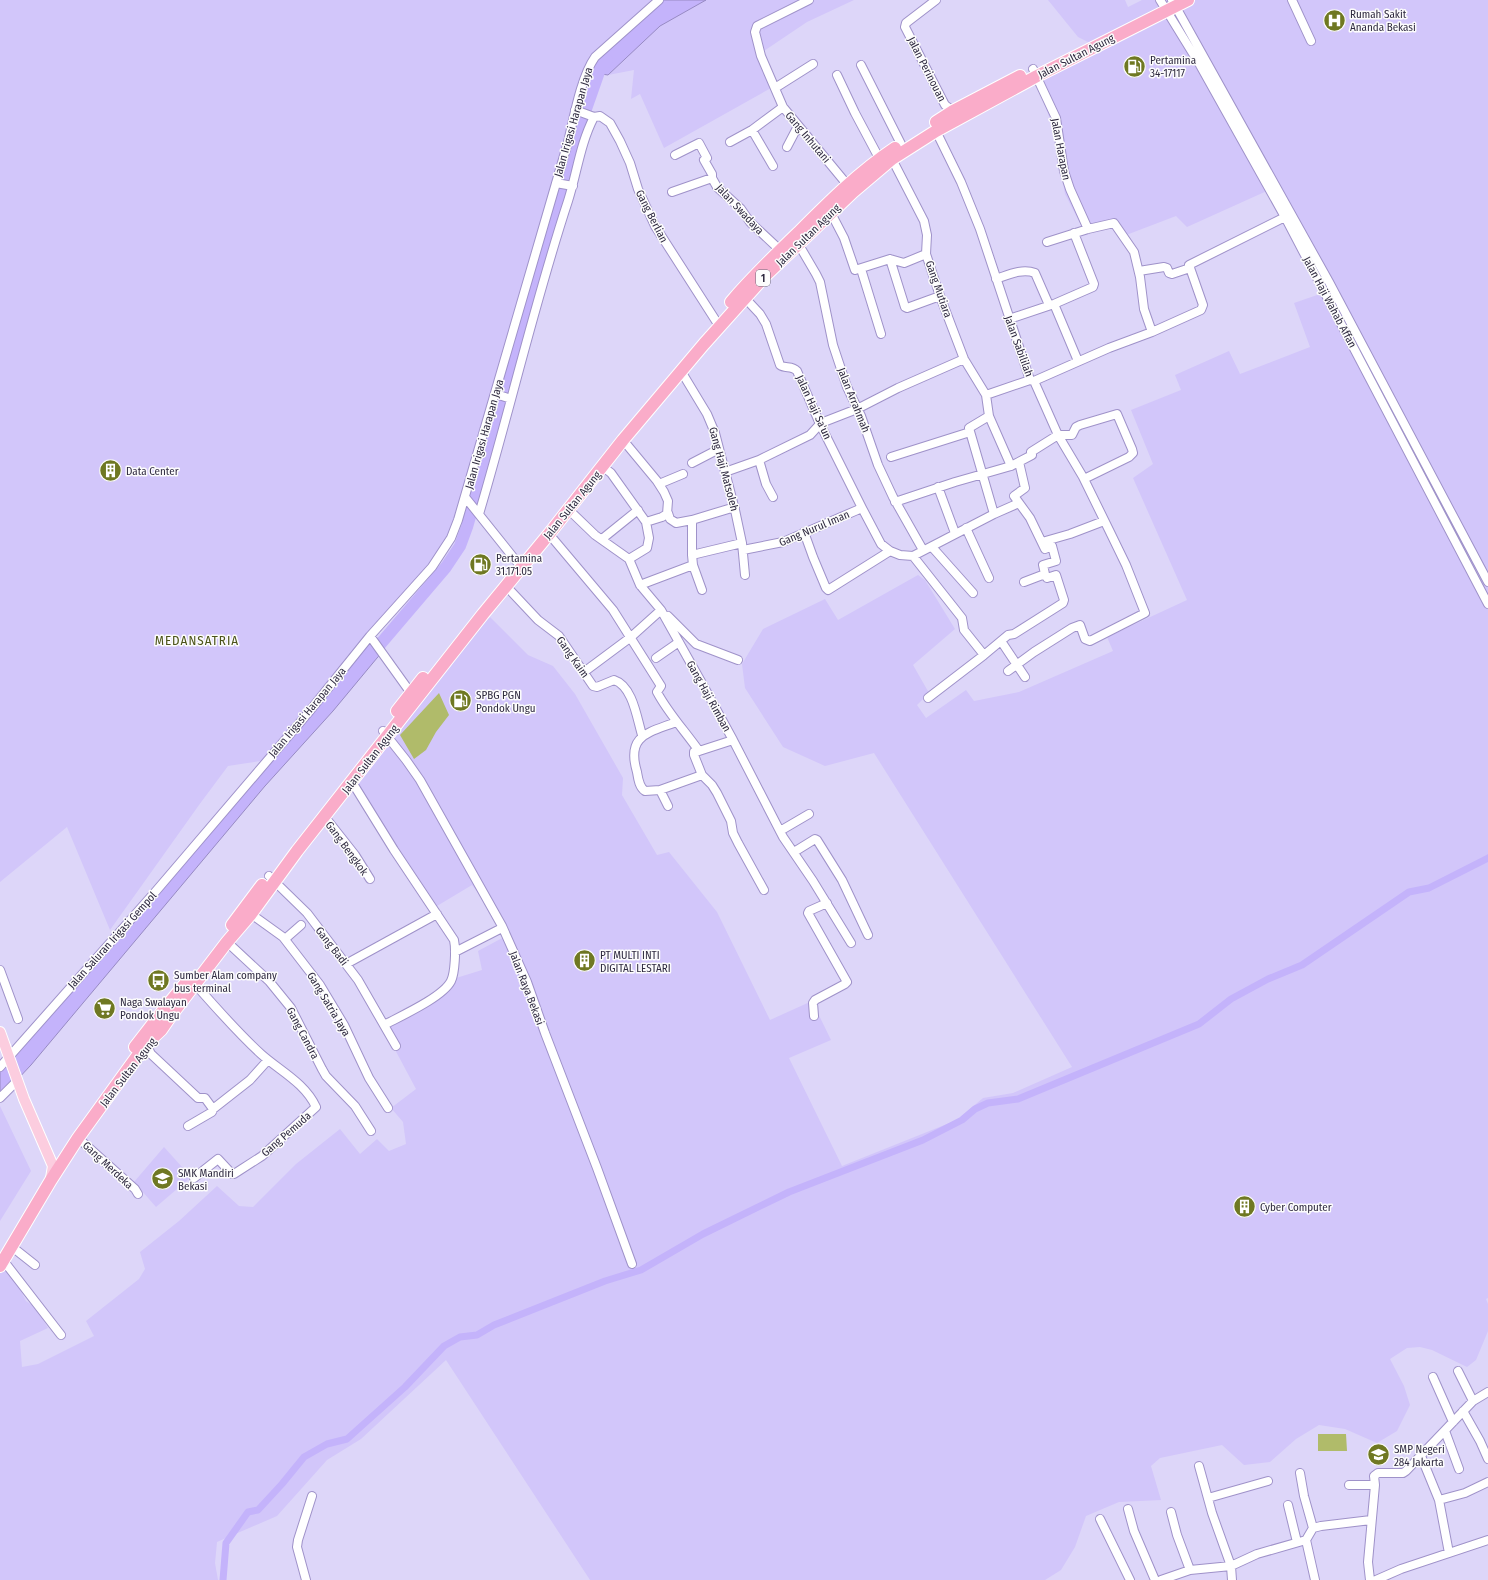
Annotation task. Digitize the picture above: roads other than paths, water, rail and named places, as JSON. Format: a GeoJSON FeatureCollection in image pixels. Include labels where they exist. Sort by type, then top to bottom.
{"type":"FeatureCollection","features":[{"type":"Feature","properties":{"kind":"highway","name":"Jalan Sultan Agung"},"geometry":{"type":"LineString","coordinates":[[504,583],[549,534],[616,437],[750,280],[780,250],[850,188],[879,158],[953,111],[1035,72],[1168,4],[1188,0]]}},
{"type":"Feature","properties":{"kind":"highway","name":"Jalan Sultan Agung"},"geometry":{"type":"LineString","coordinates":[[189,988],[385,733],[414,696],[453,651],[504,583],[517,562],[603,467],[623,440],[681,371],[765,276],[831,213],[850,188],[936,131],[1035,72]]}},
{"type":"Feature","properties":{"kind":"highway","name":"Jalan Sultan Agung"},"geometry":{"type":"LineString","coordinates":[[1,1259],[53,1166],[107,1086],[169,1010],[251,914],[272,879],[325,817],[352,782],[385,733]]}},
{"type":"Feature","properties":{"kind":"highway","name":"Jalan Sultan Agung"},"geometry":{"type":"LineString","coordinates":[[1,1259],[11,1246],[78,1138],[146,1044],[161,1030],[169,1010]]}},
{"type":"Feature","properties":{"kind":"main road"},"geometry":{"type":"LineString","coordinates":[[0,1032],[17,1081],[53,1166],[51,1180]]}},
{"type":"Feature","properties":{"kind":"street","name":"Jalan Irigasi Harapan Jaya"},"geometry":{"type":"LineString","coordinates":[[214,821],[308,713],[370,636],[432,567],[455,531],[504,397],[543,256],[557,183],[587,72],[595,57],[659,0]]}},
{"type":"Feature","properties":{"kind":"street","name":"Gang Inhutani"},"geometry":{"type":"LineString","coordinates":[[809,0],[757,26],[755,32],[762,56],[783,107],[850,188]]}},
{"type":"Feature","properties":{"kind":"street","name":"Jalan Perinouan"},"geometry":{"type":"LineString","coordinates":[[936,0],[906,23],[906,28],[945,106],[953,111]]}},
{"type":"Feature","properties":{"kind":"street"},"geometry":{"type":"LineString","coordinates":[[1292,0],[1311,41]]}},
{"type":"Feature","properties":{"kind":"street","name":"Jalan Haji Wahab Affan"},"geometry":{"type":"LineString","coordinates":[[1168,4],[1288,215],[1432,474],[1488,582]]}},
{"type":"Feature","properties":{"kind":"street"},"geometry":{"type":"LineString","coordinates":[[775,88],[813,64]]}},
{"type":"Feature","properties":{"kind":"street"},"geometry":{"type":"LineString","coordinates":[[861,65],[901,144]]}},
{"type":"Feature","properties":{"kind":"street","name":"Jalan Harapan"},"geometry":{"type":"LineString","coordinates":[[1035,72],[1056,118],[1066,180],[1088,229]]}},
{"type":"Feature","properties":{"kind":"street"},"geometry":{"type":"LineString","coordinates":[[837,75],[879,158]]}},
{"type":"Feature","properties":{"kind":"street"},"geometry":{"type":"LineString","coordinates":[[730,142],[752,130],[783,107]]}},
{"type":"Feature","properties":{"kind":"street"},"geometry":{"type":"LineString","coordinates":[[477,511],[496,457],[504,397],[543,256],[571,186],[591,115],[577,111]]}},
{"type":"Feature","properties":{"kind":"street","name":"Gang Berlian"},"geometry":{"type":"LineString","coordinates":[[591,115],[600,116],[612,127],[630,163],[638,189],[655,226],[716,321]]}},
{"type":"Feature","properties":{"kind":"street"},"geometry":{"type":"LineString","coordinates":[[787,147],[798,126]]}},
{"type":"Feature","properties":{"kind":"street"},"geometry":{"type":"LineString","coordinates":[[752,130],[773,166]]}},
{"type":"Feature","properties":{"kind":"street","name":"Jalan Sabililah"},"geometry":{"type":"LineString","coordinates":[[936,131],[961,182],[980,229],[1009,319],[1032,381],[1058,435],[1084,479],[1126,565],[1145,613],[1090,641],[1085,639],[1080,625],[1072,628],[1034,652],[1017,665]]}},
{"type":"Feature","properties":{"kind":"street","name":"Jalan Swadaya"},"geometry":{"type":"LineString","coordinates":[[675,155],[697,143],[700,144],[707,158],[704,160],[717,187],[741,209],[750,222],[780,250]]}},
{"type":"Feature","properties":{"kind":"street","name":"Gang Mutiara"},"geometry":{"type":"LineString","coordinates":[[892,159],[924,220],[927,235],[926,254],[940,296],[964,359],[986,395]]}},
{"type":"Feature","properties":{"kind":"street"},"geometry":{"type":"LineString","coordinates":[[672,192],[712,178]]}},
{"type":"Feature","properties":{"kind":"street"},"geometry":{"type":"LineString","coordinates":[[557,183],[571,186]]}},
{"type":"Feature","properties":{"kind":"street"},"geometry":{"type":"LineString","coordinates":[[831,213],[846,242],[854,269],[856,270],[890,258],[904,263],[926,254]]}},
{"type":"Feature","properties":{"kind":"street"},"geometry":{"type":"LineString","coordinates":[[1011,466],[989,416],[986,395],[1032,381],[1109,348],[1152,332],[1203,309],[1203,305],[1189,265],[1288,215]]}},
{"type":"Feature","properties":{"kind":"street","name":"Jalan Haji Wahab Affan"},"geometry":{"type":"LineString","coordinates":[[1288,215],[1488,604]]}},
{"type":"Feature","properties":{"kind":"street"},"geometry":{"type":"LineString","coordinates":[[1047,242],[1088,229],[1114,223],[1133,250],[1139,272],[1144,309],[1152,332]]}},
{"type":"Feature","properties":{"kind":"street"},"geometry":{"type":"LineString","coordinates":[[1009,319],[1051,305],[1091,289],[1093,286],[1074,233]]}},
{"type":"Feature","properties":{"kind":"street","name":"Jalan Arrahmah"},"geometry":{"type":"LineString","coordinates":[[799,245],[820,282],[836,356],[847,387],[858,409],[878,465],[895,502],[923,550]]}},
{"type":"Feature","properties":{"kind":"street"},"geometry":{"type":"LineString","coordinates":[[890,258],[905,307],[907,308],[940,296]]}},
{"type":"Feature","properties":{"kind":"street"},"geometry":{"type":"LineString","coordinates":[[1139,272],[1164,267],[1167,268],[1169,273],[1172,274],[1190,268]]}},
{"type":"Feature","properties":{"kind":"street"},"geometry":{"type":"LineString","coordinates":[[861,269],[881,334]]}},
{"type":"Feature","properties":{"kind":"street"},"geometry":{"type":"LineString","coordinates":[[996,278],[1020,272],[1035,273],[1078,361]]}},
{"type":"Feature","properties":{"kind":"street","name":"Jalan Haji Sa'un"},"geometry":{"type":"LineString","coordinates":[[745,298],[765,322],[772,337],[780,365],[782,367],[793,367],[797,371],[820,424],[862,508],[881,544],[890,551]]}},
{"type":"Feature","properties":{"kind":"street"},"geometry":{"type":"LineString","coordinates":[[725,472],[759,460],[810,435],[820,424],[858,409],[898,388],[964,359]]}},
{"type":"Feature","properties":{"kind":"street","name":"Gang Haji Matsoleh"},"geometry":{"type":"LineString","coordinates":[[681,371],[707,414],[713,427],[735,507],[745,575]]}},
{"type":"Feature","properties":{"kind":"street"},"geometry":{"type":"LineString","coordinates":[[895,502],[1011,466],[1032,455],[1031,452],[1038,446],[1058,435],[1072,435],[1076,427],[1080,425],[1115,414],[1118,415],[1132,450],[1132,454],[1129,457],[1084,479]]}},
{"type":"Feature","properties":{"kind":"street"},"geometry":{"type":"LineString","coordinates":[[989,416],[969,428],[994,514]]}},
{"type":"Feature","properties":{"kind":"street"},"geometry":{"type":"LineString","coordinates":[[891,457],[970,432]]}},
{"type":"Feature","properties":{"kind":"street"},"geometry":{"type":"LineString","coordinates":[[623,440],[659,484],[667,497],[668,513],[670,518],[676,522],[692,520],[735,507]]}},
{"type":"Feature","properties":{"kind":"street"},"geometry":{"type":"LineString","coordinates":[[692,463],[719,449]]}},
{"type":"Feature","properties":{"kind":"street"},"geometry":{"type":"LineString","coordinates":[[759,460],[766,484],[773,497]]}},
{"type":"Feature","properties":{"kind":"street"},"geometry":{"type":"LineString","coordinates":[[928,698],[1008,635],[1014,634],[1063,603],[1064,600],[1056,575],[1047,578],[1043,565],[1056,560],[1052,546],[1045,549],[1030,518],[1014,496],[1025,488],[1019,462]]}},
{"type":"Feature","properties":{"kind":"street"},"geometry":{"type":"LineString","coordinates":[[571,503],[602,539],[629,559],[647,548],[649,538],[646,522],[611,473],[603,467]]}},
{"type":"Feature","properties":{"kind":"street"},"geometry":{"type":"LineString","coordinates":[[659,484],[683,474]]}},
{"type":"Feature","properties":{"kind":"street"},"geometry":{"type":"LineString","coordinates":[[938,488],[955,533]]}},
{"type":"Feature","properties":{"kind":"street"},"geometry":{"type":"LineString","coordinates":[[467,499],[517,562]]}},
{"type":"Feature","properties":{"kind":"street"},"geometry":{"type":"LineString","coordinates":[[804,532],[815,564],[828,590],[890,551],[900,555],[913,556],[932,547],[955,533],[1019,503]]}},
{"type":"Feature","properties":{"kind":"street","name":"Gang Nurul Iman"},"geometry":{"type":"LineString","coordinates":[[692,555],[783,542],[862,508]]}},
{"type":"Feature","properties":{"kind":"street"},"geometry":{"type":"LineString","coordinates":[[602,539],[638,510]]}},
{"type":"Feature","properties":{"kind":"street"},"geometry":{"type":"LineString","coordinates":[[646,522],[662,517],[668,513]]}},
{"type":"Feature","properties":{"kind":"street"},"geometry":{"type":"LineString","coordinates":[[692,520],[693,565],[702,590]]}},
{"type":"Feature","properties":{"kind":"street"},"geometry":{"type":"LineString","coordinates":[[1042,542],[1104,521]]}},
{"type":"Feature","properties":{"kind":"street"},"geometry":{"type":"LineString","coordinates":[[966,528],[989,578]]}},
{"type":"Feature","properties":{"kind":"street"},"geometry":{"type":"LineString","coordinates":[[549,534],[613,610],[661,686],[657,692],[676,722],[699,750]]}},
{"type":"Feature","properties":{"kind":"street"},"geometry":{"type":"LineString","coordinates":[[932,547],[973,593]]}},
{"type":"Feature","properties":{"kind":"street"},"geometry":{"type":"LineString","coordinates":[[913,556],[962,618],[964,630],[984,655]]}},
{"type":"Feature","properties":{"kind":"street","name":"Gang Haji Rimban"},"geometry":{"type":"LineString","coordinates":[[629,559],[640,585],[661,610],[679,642],[733,740],[780,831],[851,943]]}},
{"type":"Feature","properties":{"kind":"street"},"geometry":{"type":"LineString","coordinates":[[640,585],[693,565]]}},
{"type":"Feature","properties":{"kind":"street"},"geometry":{"type":"LineString","coordinates":[[1024,582],[1045,574]]}},
{"type":"Feature","properties":{"kind":"street","name":"Gang Kaim"},"geometry":{"type":"LineString","coordinates":[[504,583],[538,620],[559,636],[594,687],[614,680],[623,685],[633,704],[642,735]]}},
{"type":"Feature","properties":{"kind":"street"},"geometry":{"type":"LineString","coordinates":[[584,672],[631,637],[661,610],[696,644],[738,660]]}},
{"type":"Feature","properties":{"kind":"street"},"geometry":{"type":"LineString","coordinates":[[370,636],[414,696]]}},
{"type":"Feature","properties":{"kind":"street"},"geometry":{"type":"LineString","coordinates":[[1002,640],[1024,677]]}},
{"type":"Feature","properties":{"kind":"street"},"geometry":{"type":"LineString","coordinates":[[656,658],[679,642]]}},
{"type":"Feature","properties":{"kind":"street"},"geometry":{"type":"LineString","coordinates":[[1008,671],[1017,665]]}},
{"type":"Feature","properties":{"kind":"street"},"geometry":{"type":"LineString","coordinates":[[676,722],[642,735],[636,743],[633,756],[641,786],[645,791],[660,790],[702,775]]}},
{"type":"Feature","properties":{"kind":"street","name":"Jalan Raya Bekasi"},"geometry":{"type":"LineString","coordinates":[[385,733],[420,780],[502,928],[527,982],[632,1264]]}},
{"type":"Feature","properties":{"kind":"street"},"geometry":{"type":"LineString","coordinates":[[733,740],[694,752],[694,756],[702,775],[714,787],[731,821],[733,833],[764,890]]}},
{"type":"Feature","properties":{"kind":"street"},"geometry":{"type":"LineString","coordinates":[[352,782],[394,850],[454,940],[456,952],[452,980],[445,988],[424,1004],[384,1025]]}},
{"type":"Feature","properties":{"kind":"street"},"geometry":{"type":"LineString","coordinates":[[660,790],[668,806]]}},
{"type":"Feature","properties":{"kind":"street"},"geometry":{"type":"LineString","coordinates":[[780,831],[810,814]]}},
{"type":"Feature","properties":{"kind":"street","name":"Gang Bengkok"},"geometry":{"type":"LineString","coordinates":[[325,817],[351,850],[370,879]]}},
{"type":"Feature","properties":{"kind":"street","name":"Jalan Saluran Irigasi Gempol"},"geometry":{"type":"LineString","coordinates":[[0,1067],[9,1060],[156,891],[214,821]]}},
{"type":"Feature","properties":{"kind":"street"},"geometry":{"type":"LineString","coordinates":[[794,852],[815,839],[817,840],[842,880],[868,935]]}},
{"type":"Feature","properties":{"kind":"street","name":"Gang Badi"},"geometry":{"type":"LineString","coordinates":[[272,879],[307,914],[346,964],[361,985],[396,1046]]}},
{"type":"Feature","properties":{"kind":"street"},"geometry":{"type":"LineString","coordinates":[[814,1016],[813,1002],[847,982],[808,913],[809,911],[827,903]]}},
{"type":"Feature","properties":{"kind":"street","name":"Gang Satria Jaya"},"geometry":{"type":"LineString","coordinates":[[251,914],[285,939],[320,985],[344,1025],[369,1078],[388,1108]]}},
{"type":"Feature","properties":{"kind":"street"},"geometry":{"type":"LineString","coordinates":[[346,964],[436,914]]}},
{"type":"Feature","properties":{"kind":"street"},"geometry":{"type":"LineString","coordinates":[[285,939],[301,925]]}},
{"type":"Feature","properties":{"kind":"street"},"geometry":{"type":"LineString","coordinates":[[456,952],[502,928]]}},
{"type":"Feature","properties":{"kind":"street","name":"Gang Candra"},"geometry":{"type":"LineString","coordinates":[[227,942],[269,981],[291,1008],[322,1070],[355,1106],[371,1131]]}},
{"type":"Feature","properties":{"kind":"street"},"geometry":{"type":"LineString","coordinates":[[0,970],[18,1019]]}},
{"type":"Feature","properties":{"kind":"street","name":"Gang Pemuda"},"geometry":{"type":"LineString","coordinates":[[189,988],[268,1060],[300,1085],[313,1100],[316,1108],[262,1156],[234,1174],[232,1174],[218,1159],[194,1178]]}},
{"type":"Feature","properties":{"kind":"street"},"geometry":{"type":"LineString","coordinates":[[146,1044],[151,1054],[198,1098],[205,1098],[213,1108]]}},
{"type":"Feature","properties":{"kind":"street"},"geometry":{"type":"LineString","coordinates":[[188,1126],[212,1112],[213,1108],[250,1080],[268,1060]]}},
{"type":"Feature","properties":{"kind":"street"},"geometry":{"type":"LineString","coordinates":[[0,1098],[17,1081]]}},
{"type":"Feature","properties":{"kind":"street","name":"Gang Merdeka"},"geometry":{"type":"LineString","coordinates":[[78,1138],[138,1194]]}},
{"type":"Feature","properties":{"kind":"street"},"geometry":{"type":"LineString","coordinates":[[11,1246],[35,1265]]}},
{"type":"Feature","properties":{"kind":"street"},"geometry":{"type":"LineString","coordinates":[[1,1259],[61,1335]]}},
{"type":"Feature","properties":{"kind":"street"},"geometry":{"type":"LineString","coordinates":[[1458,1371],[1473,1401]]}},
{"type":"Feature","properties":{"kind":"street"},"geometry":{"type":"LineString","coordinates":[[1433,1376],[1453,1422]]}},
{"type":"Feature","properties":{"kind":"street"},"geometry":{"type":"LineString","coordinates":[[1370,1580],[1368,1562],[1375,1474],[1403,1473],[1473,1401],[1488,1392]]}},
{"type":"Feature","properties":{"kind":"street"},"geometry":{"type":"LineString","coordinates":[[1463,1411],[1480,1441],[1488,1460]]}},
{"type":"Feature","properties":{"kind":"street"},"geometry":{"type":"LineString","coordinates":[[1444,1431],[1460,1469]]}},
{"type":"Feature","properties":{"kind":"street"},"geometry":{"type":"LineString","coordinates":[[1421,1456],[1439,1500],[1449,1553]]}},
{"type":"Feature","properties":{"kind":"street"},"geometry":{"type":"LineString","coordinates":[[1199,1466],[1212,1513],[1231,1566],[1232,1580]]}},
{"type":"Feature","properties":{"kind":"street"},"geometry":{"type":"LineString","coordinates":[[1300,1473],[1304,1496],[1313,1528]]}},
{"type":"Feature","properties":{"kind":"street"},"geometry":{"type":"LineString","coordinates":[[1208,1498],[1268,1481]]}},
{"type":"Feature","properties":{"kind":"street"},"geometry":{"type":"LineString","coordinates":[[1439,1500],[1465,1493],[1488,1482]]}},
{"type":"Feature","properties":{"kind":"street"},"geometry":{"type":"LineString","coordinates":[[1349,1485],[1374,1485]]}},
{"type":"Feature","properties":{"kind":"street"},"geometry":{"type":"LineString","coordinates":[[306,1580],[298,1547],[298,1540],[312,1496]]}},
{"type":"Feature","properties":{"kind":"street"},"geometry":{"type":"LineString","coordinates":[[1288,1505],[1297,1542]]}},
{"type":"Feature","properties":{"kind":"street"},"geometry":{"type":"LineString","coordinates":[[1128,1509],[1134,1530],[1155,1580]]}},
{"type":"Feature","properties":{"kind":"street"},"geometry":{"type":"LineString","coordinates":[[1171,1512],[1177,1535],[1190,1570]]}},
{"type":"Feature","properties":{"kind":"street"},"geometry":{"type":"LineString","coordinates":[[1100,1519],[1130,1580]]}},
{"type":"Feature","properties":{"kind":"street"},"geometry":{"type":"LineString","coordinates":[[1315,1580],[1306,1540],[1313,1528],[1371,1520]]}},
{"type":"Feature","properties":{"kind":"street"},"geometry":{"type":"LineString","coordinates":[[1160,1580],[1190,1570],[1231,1566],[1256,1554],[1306,1540]]}},
{"type":"Feature","properties":{"kind":"street"},"geometry":{"type":"LineString","coordinates":[[1376,1580],[1401,1569],[1488,1540]]}},
{"type":"Feature","properties":{"kind":"waterway"},"geometry":{"type":"LineString","coordinates":[[371,655],[446,567],[460,546],[467,527],[586,109],[599,72],[607,60]]}},
{"type":"Feature","properties":{"kind":"waterway"},"geometry":{"type":"LineString","coordinates":[[223,1580],[226,1543],[248,1512],[258,1510],[304,1457],[327,1444],[347,1439],[405,1387],[444,1346],[460,1337],[477,1335],[494,1325],[605,1281],[641,1270],[703,1234],[789,1192],[923,1140],[962,1120],[975,1109],[988,1103],[1018,1099],[1199,1024],[1231,999],[1268,979],[1302,965],[1409,892],[1429,888],[1488,858]]}},
{"type":"Feature","properties":{"kind":"place","name":"Rumah Sakit Ananda Bekasi"},"geometry":{"type":"Point","coordinates":[1334,20]}},
{"type":"Feature","properties":{"kind":"place","name":"Pertamina 34-17117"},"geometry":{"type":"Point","coordinates":[1134,66]}},
{"type":"Feature","properties":{"kind":"place","name":"Data Center"},"geometry":{"type":"Point","coordinates":[110,471]}},
{"type":"Feature","properties":{"kind":"place","name":"Pertamina 31.171.05"},"geometry":{"type":"Point","coordinates":[481,564]}},
{"type":"Feature","properties":{"kind":"place","name":"SPBG PGN Pondok Ungu"},"geometry":{"type":"Point","coordinates":[460,701]}},
{"type":"Feature","properties":{"kind":"place","name":"PT MULTI INTI DIGITAL LESTARI"},"geometry":{"type":"Point","coordinates":[584,961]}},
{"type":"Feature","properties":{"kind":"place","name":"Sumber Alam company bus terminal"},"geometry":{"type":"Point","coordinates":[159,981]}},
{"type":"Feature","properties":{"kind":"place","name":"Naga Swalayan Pondok Ungu"},"geometry":{"type":"Point","coordinates":[104,1008]}},
{"type":"Feature","properties":{"kind":"place","name":"SMK Mandiri Bekasi"},"geometry":{"type":"Point","coordinates":[162,1179]}},
{"type":"Feature","properties":{"kind":"place","name":"Cyber Computer"},"geometry":{"type":"Point","coordinates":[1245,1207]}},
{"type":"Feature","properties":{"kind":"place","name":"SMP Negeri 284 Jakarta"},"geometry":{"type":"Point","coordinates":[1379,1455]}},
{"type":"Feature","properties":{"kind":"district","name":"MEDANSATRIA"},"geometry":{"type":"Point","coordinates":[197,640]}}]}
